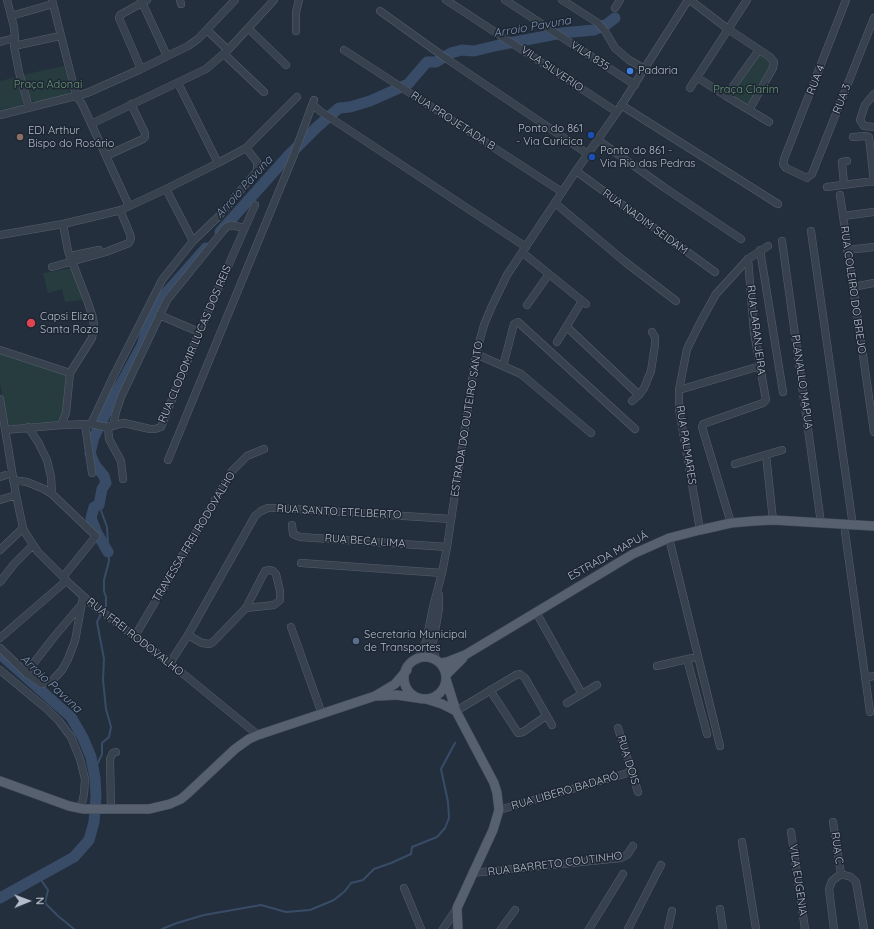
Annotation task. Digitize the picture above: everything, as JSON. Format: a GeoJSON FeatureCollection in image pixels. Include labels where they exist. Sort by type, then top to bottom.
{"type":"FeatureCollection","features":[{"type":"Feature","properties":{"kind":"main road","name":"ESTRADA MAPUÁ"},"geometry":{"type":"LineString","coordinates":[[438,662],[447,662],[465,655],[633,554],[669,538],[731,524],[773,520],[853,526],[874,526]]}},
{"type":"Feature","properties":{"kind":"main road","name":"ESTRADA MAPUÁ"},"geometry":{"type":"LineString","coordinates":[[446,677],[465,655]]}},
{"type":"Feature","properties":{"kind":"main road"},"geometry":{"type":"LineString","coordinates":[[446,677],[443,689],[440,693],[436,696],[422,699],[409,692],[406,686],[405,675],[409,665],[417,660],[426,658],[438,662],[444,669],[456,711],[494,783],[497,792],[499,810],[493,830],[456,908],[457,929]]}},
{"type":"Feature","properties":{"kind":"main road"},"geometry":{"type":"LineString","coordinates":[[0,781],[69,806],[82,809],[152,808],[170,804],[181,799],[235,749],[258,735],[375,696],[396,684],[407,670]]}},
{"type":"Feature","properties":{"kind":"main road"},"geometry":{"type":"LineString","coordinates":[[375,696],[397,695],[422,699],[442,704],[456,711]]}},
{"type":"Feature","properties":{"kind":"street"},"geometry":{"type":"LineString","coordinates":[[7,0],[14,27],[14,46],[19,72],[29,108]]}},
{"type":"Feature","properties":{"kind":"street"},"geometry":{"type":"LineString","coordinates":[[0,115],[99,88],[188,46],[208,30],[235,0]]}},
{"type":"Feature","properties":{"kind":"street"},"geometry":{"type":"LineString","coordinates":[[90,124],[206,69],[226,52],[274,0]]}},
{"type":"Feature","properties":{"kind":"street"},"geometry":{"type":"LineString","coordinates":[[296,31],[296,12],[299,0]]}},
{"type":"Feature","properties":{"kind":"street","name":"VILA SILVERIO"},"geometry":{"type":"LineString","coordinates":[[446,0],[617,112]]}},
{"type":"Feature","properties":{"kind":"street","name":"VILA 835"},"geometry":{"type":"LineString","coordinates":[[505,0],[635,85]]}},
{"type":"Feature","properties":{"kind":"street"},"geometry":{"type":"LineString","coordinates":[[562,0],[598,23],[606,31],[615,48],[630,60],[645,69]]}},
{"type":"Feature","properties":{"kind":"street"},"geometry":{"type":"LineString","coordinates":[[615,8],[620,0]]}},
{"type":"Feature","properties":{"kind":"street"},"geometry":{"type":"LineString","coordinates":[[689,0],[728,29],[770,57],[774,64],[749,110]]}},
{"type":"Feature","properties":{"kind":"street","name":"ESTRADA DO OUTEIRO SANTO"},"geometry":{"type":"LineString","coordinates":[[417,660],[426,642],[433,607],[440,584],[476,354],[484,325],[499,290],[524,250],[635,85],[689,0]]}},
{"type":"Feature","properties":{"kind":"street"},"geometry":{"type":"LineString","coordinates":[[690,88],[698,78],[747,0]]}},
{"type":"Feature","properties":{"kind":"street","name":"RUA 4"},"geometry":{"type":"LineString","coordinates":[[807,178],[784,166],[784,159],[846,0]]}},
{"type":"Feature","properties":{"kind":"street"},"geometry":{"type":"LineString","coordinates":[[141,69],[118,18],[120,15],[143,1],[167,56]]}},
{"type":"Feature","properties":{"kind":"street"},"geometry":{"type":"LineString","coordinates":[[11,16],[52,2],[76,95],[82,104],[129,206]]}},
{"type":"Feature","properties":{"kind":"street"},"geometry":{"type":"LineString","coordinates":[[380,11],[447,59],[588,154]]}},
{"type":"Feature","properties":{"kind":"street","name":"RUA 3"},"geometry":{"type":"LineString","coordinates":[[807,178],[812,174],[874,18]]}},
{"type":"Feature","properties":{"kind":"street"},"geometry":{"type":"LineString","coordinates":[[248,28],[286,65]]}},
{"type":"Feature","properties":{"kind":"street"},"geometry":{"type":"LineString","coordinates":[[208,30],[226,52],[264,92]]}},
{"type":"Feature","properties":{"kind":"street"},"geometry":{"type":"LineString","coordinates":[[14,46],[60,36]]}},
{"type":"Feature","properties":{"kind":"street"},"geometry":{"type":"LineString","coordinates":[[0,42],[15,38]]}},
{"type":"Feature","properties":{"kind":"street","name":"RUA PROJETADA B"},"geometry":{"type":"LineString","coordinates":[[344,50],[562,192]]}},
{"type":"Feature","properties":{"kind":"street"},"geometry":{"type":"LineString","coordinates":[[726,96],[759,50]]}},
{"type":"Feature","properties":{"kind":"street"},"geometry":{"type":"LineString","coordinates":[[698,78],[769,122]]}},
{"type":"Feature","properties":{"kind":"street"},"geometry":{"type":"LineString","coordinates":[[178,83],[218,164]]}},
{"type":"Feature","properties":{"kind":"street"},"geometry":{"type":"LineString","coordinates":[[874,94],[865,105],[860,120],[864,126],[874,127]]}},
{"type":"Feature","properties":{"kind":"street"},"geometry":{"type":"LineString","coordinates":[[0,235],[63,224],[120,210],[166,189],[218,164],[246,148],[297,98]]}},
{"type":"Feature","properties":{"kind":"street","name":"RUA CLODOMIR LUCAS DOS REIS"},"geometry":{"type":"LineString","coordinates":[[168,460],[299,143],[314,103],[320,112],[524,250]]}},
{"type":"Feature","properties":{"kind":"street"},"geometry":{"type":"LineString","coordinates":[[106,156],[145,137],[145,133],[131,104]]}},
{"type":"Feature","properties":{"kind":"street"},"geometry":{"type":"LineString","coordinates":[[621,106],[778,204]]}},
{"type":"Feature","properties":{"kind":"street"},"geometry":{"type":"LineString","coordinates":[[827,187],[874,182],[870,137],[853,137]]}},
{"type":"Feature","properties":{"kind":"street"},"geometry":{"type":"LineString","coordinates":[[598,140],[665,188],[742,239]]}},
{"type":"Feature","properties":{"kind":"street"},"geometry":{"type":"LineString","coordinates":[[92,473],[91,425],[113,377],[153,295],[162,280],[193,241],[219,216],[257,171],[257,162],[246,148]]}},
{"type":"Feature","properties":{"kind":"street"},"geometry":{"type":"LineString","coordinates":[[844,184],[842,162],[847,161]]}},
{"type":"Feature","properties":{"kind":"street","name":"RUA NADIM SEIDAM"},"geometry":{"type":"LineString","coordinates":[[576,171],[715,272]]}},
{"type":"Feature","properties":{"kind":"street"},"geometry":{"type":"LineString","coordinates":[[166,189],[193,241]]}},
{"type":"Feature","properties":{"kind":"street","name":"RUA COLEIRO DO BREJO"},"geometry":{"type":"LineString","coordinates":[[840,195],[874,432]]}},
{"type":"Feature","properties":{"kind":"street"},"geometry":{"type":"LineString","coordinates":[[555,203],[676,301]]}},
{"type":"Feature","properties":{"kind":"street","name":"RUA CLODOMIR LUCAS DOS REIS"},"geometry":{"type":"LineString","coordinates":[[6,430],[62,425],[91,425],[109,427],[124,423],[150,429],[162,427],[199,332],[255,205]]}},
{"type":"Feature","properties":{"kind":"street"},"geometry":{"type":"LineString","coordinates":[[52,267],[71,259],[109,251],[129,243],[131,238],[120,210]]}},
{"type":"Feature","properties":{"kind":"street"},"geometry":{"type":"LineString","coordinates":[[843,216],[874,212]]}},
{"type":"Feature","properties":{"kind":"street"},"geometry":{"type":"LineString","coordinates":[[62,425],[65,417],[70,373],[92,338],[94,326],[87,300],[71,259],[63,224]]}},
{"type":"Feature","properties":{"kind":"street"},"geometry":{"type":"LineString","coordinates":[[123,479],[121,461],[109,438],[109,427],[121,397],[159,315],[172,293],[226,227],[231,225],[244,228]]}},
{"type":"Feature","properties":{"kind":"street"},"geometry":{"type":"LineString","coordinates":[[811,231],[853,526]]}},
{"type":"Feature","properties":{"kind":"street","name":"PLANALLO MAPUA"},"geometry":{"type":"LineString","coordinates":[[782,241],[821,523]]}},
{"type":"Feature","properties":{"kind":"street","name":"RUA PALMARES"},"geometry":{"type":"LineString","coordinates":[[700,530],[679,409],[679,390],[687,349],[716,294],[748,259],[768,246]]}},
{"type":"Feature","properties":{"kind":"street"},"geometry":{"type":"LineString","coordinates":[[847,250],[874,247]]}},
{"type":"Feature","properties":{"kind":"street"},"geometry":{"type":"LineString","coordinates":[[524,250],[549,274],[584,302],[557,342]]}},
{"type":"Feature","properties":{"kind":"street"},"geometry":{"type":"LineString","coordinates":[[760,250],[783,392]]}},
{"type":"Feature","properties":{"kind":"street","name":"RUA LARANJEIRA"},"geometry":{"type":"LineString","coordinates":[[731,524],[703,425],[764,403],[766,400],[754,332],[748,259]]}},
{"type":"Feature","properties":{"kind":"street"},"geometry":{"type":"LineString","coordinates":[[527,305],[549,274]]}},
{"type":"Feature","properties":{"kind":"street"},"geometry":{"type":"LineString","coordinates":[[853,287],[874,283]]}},
{"type":"Feature","properties":{"kind":"street"},"geometry":{"type":"LineString","coordinates":[[159,315],[199,332]]}},
{"type":"Feature","properties":{"kind":"street"},"geometry":{"type":"LineString","coordinates":[[503,366],[514,324],[518,322],[635,429]]}},
{"type":"Feature","properties":{"kind":"street"},"geometry":{"type":"LineString","coordinates":[[567,327],[639,395]]}},
{"type":"Feature","properties":{"kind":"street"},"geometry":{"type":"LineString","coordinates":[[632,401],[639,395],[647,381],[654,353],[655,337],[652,332]]}},
{"type":"Feature","properties":{"kind":"street"},"geometry":{"type":"LineString","coordinates":[[0,350],[70,373]]}},
{"type":"Feature","properties":{"kind":"street"},"geometry":{"type":"LineString","coordinates":[[476,354],[526,378],[591,433]]}},
{"type":"Feature","properties":{"kind":"street"},"geometry":{"type":"LineString","coordinates":[[679,390],[760,366]]}},
{"type":"Feature","properties":{"kind":"street","name":"RUA FREI RODOVALHO"},"geometry":{"type":"LineString","coordinates":[[0,399],[1,413],[6,430],[16,495],[23,528],[33,545],[83,600],[135,636],[258,735]]}},
{"type":"Feature","properties":{"kind":"street"},"geometry":{"type":"LineString","coordinates":[[28,427],[47,460],[51,477],[52,494]]}},
{"type":"Feature","properties":{"kind":"street","name":"TRAVESSA FREI RODOVALHO"},"geometry":{"type":"LineString","coordinates":[[135,636],[232,471],[247,456],[264,449]]}},
{"type":"Feature","properties":{"kind":"street"},"geometry":{"type":"LineString","coordinates":[[735,464],[782,450]]}},
{"type":"Feature","properties":{"kind":"street"},"geometry":{"type":"LineString","coordinates":[[766,455],[773,520]]}},
{"type":"Feature","properties":{"kind":"street"},"geometry":{"type":"LineString","coordinates":[[0,477],[13,477],[35,485],[52,494],[96,536],[64,579],[0,638]]}},
{"type":"Feature","properties":{"kind":"street"},"geometry":{"type":"LineString","coordinates":[[0,500],[16,495]]}},
{"type":"Feature","properties":{"kind":"street","name":"RUA SANTO ETELBERTO"},"geometry":{"type":"LineString","coordinates":[[170,663],[188,635],[255,516],[261,510],[268,508],[279,508],[451,519]]}},
{"type":"Feature","properties":{"kind":"street","name":"RUA BECA LIMA"},"geometry":{"type":"LineString","coordinates":[[292,525],[292,531],[296,536],[447,547]]}},
{"type":"Feature","properties":{"kind":"street"},"geometry":{"type":"LineString","coordinates":[[0,550],[23,528]]}},
{"type":"Feature","properties":{"kind":"street"},"geometry":{"type":"LineString","coordinates":[[845,532],[864,678],[870,712]]}},
{"type":"Feature","properties":{"kind":"street"},"geometry":{"type":"LineString","coordinates":[[669,538],[720,746]]}},
{"type":"Feature","properties":{"kind":"street"},"geometry":{"type":"LineString","coordinates":[[0,582],[14,564],[33,545]]}},
{"type":"Feature","properties":{"kind":"street"},"geometry":{"type":"LineString","coordinates":[[302,563],[442,573]]}},
{"type":"Feature","properties":{"kind":"street"},"geometry":{"type":"LineString","coordinates":[[188,635],[202,643],[210,644],[213,642],[246,608],[266,571],[273,571],[278,580],[280,600],[274,605],[246,608]]}},
{"type":"Feature","properties":{"kind":"street","name":"ESTRADA DO OUTEIRO SANTO"},"geometry":{"type":"LineString","coordinates":[[438,662],[433,642],[439,609],[440,584]]}},
{"type":"Feature","properties":{"kind":"street"},"geometry":{"type":"LineString","coordinates":[[26,673],[83,600]]}},
{"type":"Feature","properties":{"kind":"street"},"geometry":{"type":"LineString","coordinates":[[0,648],[26,673],[42,684],[50,682],[62,670],[68,659],[75,641],[83,600]]}},
{"type":"Feature","properties":{"kind":"street"},"geometry":{"type":"LineString","coordinates":[[536,612],[582,694]]}},
{"type":"Feature","properties":{"kind":"street"},"geometry":{"type":"LineString","coordinates":[[291,627],[322,714]]}},
{"type":"Feature","properties":{"kind":"street"},"geometry":{"type":"LineString","coordinates":[[657,666],[698,657]]}},
{"type":"Feature","properties":{"kind":"street"},"geometry":{"type":"LineString","coordinates":[[688,659],[707,734]]}},
{"type":"Feature","properties":{"kind":"street"},"geometry":{"type":"LineString","coordinates":[[0,670],[48,710],[59,721],[71,737],[80,759],[85,779],[82,809]]}},
{"type":"Feature","properties":{"kind":"street"},"geometry":{"type":"LineString","coordinates":[[456,711],[516,675],[522,674],[552,726]]}},
{"type":"Feature","properties":{"kind":"street"},"geometry":{"type":"LineString","coordinates":[[864,678],[874,676]]}},
{"type":"Feature","properties":{"kind":"street"},"geometry":{"type":"LineString","coordinates":[[567,703],[598,685]]}},
{"type":"Feature","properties":{"kind":"street"},"geometry":{"type":"LineString","coordinates":[[490,690],[518,733],[523,732],[546,716]]}},
{"type":"Feature","properties":{"kind":"street","name":"RUA DOIS"},"geometry":{"type":"LineString","coordinates":[[618,728],[638,792]]}},
{"type":"Feature","properties":{"kind":"street"},"geometry":{"type":"LineString","coordinates":[[110,809],[110,759],[113,753],[116,752]]}},
{"type":"Feature","properties":{"kind":"street","name":"RUA LIBERO BADARÓ"},"geometry":{"type":"LineString","coordinates":[[499,810],[631,772]]}},
{"type":"Feature","properties":{"kind":"street","name":"RUA C"},"geometry":{"type":"LineString","coordinates":[[833,822],[841,874]]}},
{"type":"Feature","properties":{"kind":"street","name":"VILA EUGENIA"},"geometry":{"type":"LineString","coordinates":[[791,832],[805,929]]}},
{"type":"Feature","properties":{"kind":"street"},"geometry":{"type":"LineString","coordinates":[[742,842],[756,929]]}},
{"type":"Feature","properties":{"kind":"street","name":"RUA BARRETO COUTINHO"},"geometry":{"type":"LineString","coordinates":[[472,874],[621,858],[627,855],[633,846]]}},
{"type":"Feature","properties":{"kind":"street"},"geometry":{"type":"LineString","coordinates":[[628,929],[661,865]]}},
{"type":"Feature","properties":{"kind":"street"},"geometry":{"type":"LineString","coordinates":[[589,929],[623,874]]}},
{"type":"Feature","properties":{"kind":"street"},"geometry":{"type":"LineString","coordinates":[[834,929],[829,889],[832,881],[841,874],[851,876],[856,882],[864,929]]}},
{"type":"Feature","properties":{"kind":"street"},"geometry":{"type":"LineString","coordinates":[[404,888],[421,929]]}},
{"type":"Feature","properties":{"kind":"street"},"geometry":{"type":"LineString","coordinates":[[443,929],[456,908]]}},
{"type":"Feature","properties":{"kind":"street"},"geometry":{"type":"LineString","coordinates":[[720,908],[723,929]]}},
{"type":"Feature","properties":{"kind":"street"},"geometry":{"type":"LineString","coordinates":[[501,929],[514,910]]}},
{"type":"Feature","properties":{"kind":"street"},"geometry":{"type":"LineString","coordinates":[[668,929],[672,911]]}},
{"type":"Feature","properties":{"kind":"street"},"geometry":{"type":"LineString","coordinates":[[443,929],[454,926],[457,929]]}},
{"type":"Feature","properties":{"kind":"green space","name":"Praça Clarim"},"geometry":{"type":"Polygon","coordinates":[[[759,50],[774,62],[749,110],[726,96],[759,50]]]}},
{"type":"Feature","properties":{"kind":"green space","name":"Praça Adonai"},"geometry":{"type":"Polygon","coordinates":[[[64,66],[70,90],[68,94],[36,102],[29,99],[22,75],[64,66]]]}},
{"type":"Feature","properties":{"kind":"green space"},"geometry":{"type":"Polygon","coordinates":[[[17,77],[23,102],[22,105],[0,110],[0,81],[17,77]]]}},
{"type":"Feature","properties":{"kind":"green space"},"geometry":{"type":"Polygon","coordinates":[[[79,267],[88,299],[65,302],[62,289],[48,293],[43,273],[79,267]]]}},
{"type":"Feature","properties":{"kind":"green space"},"geometry":{"type":"Polygon","coordinates":[[[0,352],[70,373],[66,424],[8,427],[0,383],[0,352]]]}},
{"type":"Feature","properties":{"kind":"waterway","name":"Arroio Pavuna"},"geometry":{"type":"LineString","coordinates":[[220,232],[288,156],[317,127],[339,108],[350,107],[370,101],[408,84],[427,62],[436,62],[451,53],[462,50],[474,51],[562,33],[594,30],[607,24],[615,18]]}},
{"type":"Feature","properties":{"kind":"waterway","name":"Arroio Pavuna"},"geometry":{"type":"LineString","coordinates":[[108,552],[97,533],[91,518],[94,507],[99,505],[102,489],[106,483],[104,476],[95,465],[90,453],[94,437],[108,409],[110,399],[113,397],[121,384],[142,345],[147,329],[160,300],[206,248]]}},
{"type":"Feature","properties":{"kind":"waterway"},"geometry":{"type":"LineString","coordinates":[[99,505],[107,527],[109,561],[104,580],[104,591],[106,597],[106,606],[104,610]]}},
{"type":"Feature","properties":{"kind":"waterway"},"geometry":{"type":"LineString","coordinates":[[95,778],[96,767],[102,754],[102,743],[109,737],[111,727],[106,709],[103,680],[104,659],[97,622],[101,614]]}},
{"type":"Feature","properties":{"kind":"waterway","name":"Arroio Pavuna"},"geometry":{"type":"LineString","coordinates":[[0,654],[71,717],[83,738],[91,757],[95,778],[96,796],[94,822],[89,840],[74,857],[0,898]]}},
{"type":"Feature","properties":{"kind":"waterway"},"geometry":{"type":"LineString","coordinates":[[162,929],[204,915],[261,905],[286,912],[310,910],[334,900],[345,891],[351,883],[363,880],[374,869],[411,854],[412,847],[437,837],[445,828],[449,818],[448,802],[441,769],[455,743]]}},
{"type":"Feature","properties":{"kind":"waterway"},"geometry":{"type":"LineString","coordinates":[[39,877],[48,890],[45,903],[74,929]]}},
{"type":"Feature","properties":{"kind":"place","name":"Padaria"},"geometry":{"type":"Point","coordinates":[630,71]}},
{"type":"Feature","properties":{"kind":"place","name":"Ponto do 861 - Via Curicica"},"geometry":{"type":"Point","coordinates":[591,135]}},
{"type":"Feature","properties":{"kind":"place","name":"EDI Arthur Bispo do Rosário"},"geometry":{"type":"Point","coordinates":[20,137]}},
{"type":"Feature","properties":{"kind":"place","name":"Ponto do 861 - Via Rio das Pedras"},"geometry":{"type":"Point","coordinates":[592,157]}},
{"type":"Feature","properties":{"kind":"place","name":"Capsi Eliza Santa Roza"},"geometry":{"type":"Point","coordinates":[31,323]}},
{"type":"Feature","properties":{"kind":"place","name":"Secretaria Municipal de Transportes"},"geometry":{"type":"Point","coordinates":[356,641]}}]}
